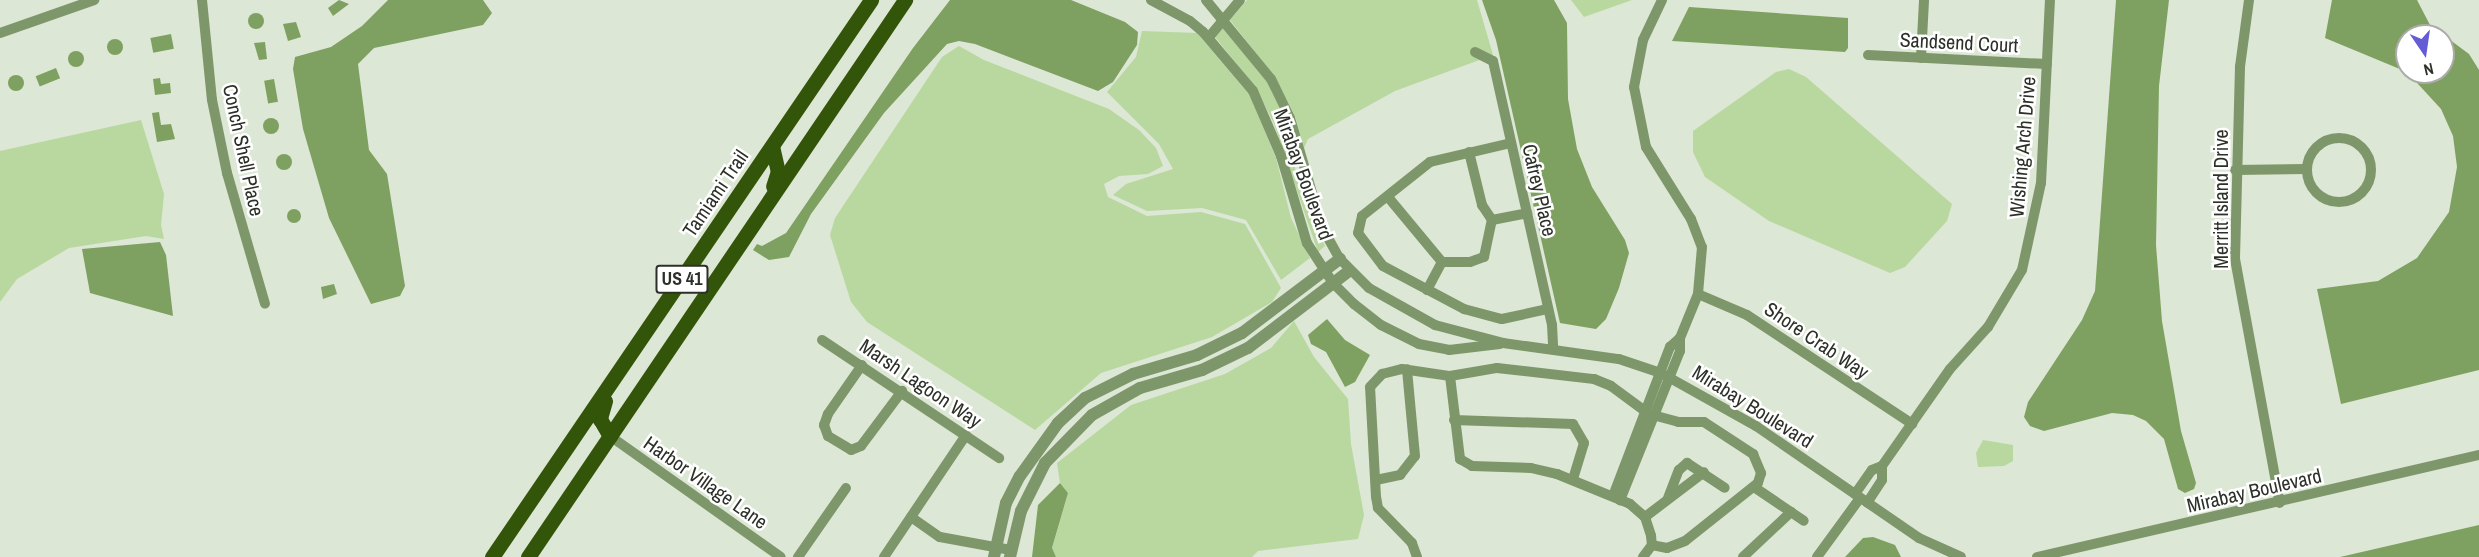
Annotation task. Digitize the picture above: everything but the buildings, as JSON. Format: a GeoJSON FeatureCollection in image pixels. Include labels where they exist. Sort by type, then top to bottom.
{"type":"FeatureCollection","features":[{"type":"Feature","properties":{"kind":"main road","name":"Tamiami Trail"},"geometry":{"type":"LineString","coordinates":[[492,557],[871,0]]}},
{"type":"Feature","properties":{"kind":"main road","name":"US 41"},"geometry":{"type":"LineString","coordinates":[[528,557],[905,0]]}},
{"type":"Feature","properties":{"kind":"main road"},"geometry":{"type":"LineString","coordinates":[[769,201],[778,171],[772,146]]}},
{"type":"Feature","properties":{"kind":"main road"},"geometry":{"type":"LineString","coordinates":[[610,386],[600,419],[610,436]]}},
{"type":"Feature","properties":{"kind":"street"},"geometry":{"type":"LineString","coordinates":[[0,33],[94,0]]}},
{"type":"Feature","properties":{"kind":"street","name":"Conch Shell Place"},"geometry":{"type":"LineString","coordinates":[[202,0],[212,100],[227,173],[266,304]]}},
{"type":"Feature","properties":{"kind":"street","name":"Mirabay Boulevard"},"geometry":{"type":"LineString","coordinates":[[1151,0],[1190,21],[1209,37],[1253,91],[1281,156],[1296,216],[1333,284],[1381,325],[1419,344],[1449,350],[1503,343]]}},
{"type":"Feature","properties":{"kind":"street","name":"Mirabay Boulevard"},"geometry":{"type":"LineString","coordinates":[[1206,0],[1271,79],[1290,118],[1317,213],[1340,259],[1349,271],[1396,306],[1435,325],[1503,343],[1553,347],[1619,359],[1665,375],[1756,426],[1919,538],[1961,557]]}},
{"type":"Feature","properties":{"kind":"street"},"geometry":{"type":"LineString","coordinates":[[1209,37],[1240,0]]}},
{"type":"Feature","properties":{"kind":"street"},"geometry":{"type":"LineString","coordinates":[[1617,498],[1665,375],[1680,351],[1680,338],[1698,294],[1704,266],[1699,234],[1646,147],[1635,103],[1643,40],[1662,0]]}},
{"type":"Feature","properties":{"kind":"street"},"geometry":{"type":"LineString","coordinates":[[1921,58],[1924,0]]}},
{"type":"Feature","properties":{"kind":"street","name":"Wishing Arch Drive"},"geometry":{"type":"LineString","coordinates":[[1817,557],[1861,498],[1872,470],[1882,466],[1950,369],[1988,327],[2022,270],[2041,183],[2050,0]]}},
{"type":"Feature","properties":{"kind":"street","name":"Merritt Island Drive"},"geometry":{"type":"LineString","coordinates":[[2249,0],[2240,67],[2235,170],[2235,259],[2280,503]]}},
{"type":"Feature","properties":{"kind":"street","name":"Cafrey Place"},"geometry":{"type":"LineString","coordinates":[[1475,52],[1492,61],[1548,309],[1553,347]]}},
{"type":"Feature","properties":{"kind":"street","name":"Sandsend Court"},"geometry":{"type":"LineString","coordinates":[[1868,55],[2047,64]]}},
{"type":"Feature","properties":{"kind":"street"},"geometry":{"type":"LineString","coordinates":[[2345,139],[2364,150],[2371,170],[2365,189],[2349,201],[2339,202],[2320,196],[2313,188],[2307,169],[2309,159],[2324,142],[2345,139]]}},
{"type":"Feature","properties":{"kind":"street"},"geometry":{"type":"LineString","coordinates":[[1511,143],[1430,162],[1362,216],[1358,233],[1383,266],[1427,290],[1490,318],[1548,309]]}},
{"type":"Feature","properties":{"kind":"street"},"geometry":{"type":"LineString","coordinates":[[1442,262],[1470,262],[1484,258],[1492,220],[1482,205],[1469,152]]}},
{"type":"Feature","properties":{"kind":"street"},"geometry":{"type":"LineString","coordinates":[[2235,170],[2307,169]]}},
{"type":"Feature","properties":{"kind":"street"},"geometry":{"type":"LineString","coordinates":[[1388,197],[1442,262]]}},
{"type":"Feature","properties":{"kind":"street"},"geometry":{"type":"LineString","coordinates":[[1492,220],[1527,213]]}},
{"type":"Feature","properties":{"kind":"street"},"geometry":{"type":"LineString","coordinates":[[995,552],[1006,504],[1020,476],[1058,423],[1086,399],[1133,374],[1197,355],[1242,333],[1340,259]]}},
{"type":"Feature","properties":{"kind":"street"},"geometry":{"type":"LineString","coordinates":[[1427,290],[1442,262]]}},
{"type":"Feature","properties":{"kind":"street"},"geometry":{"type":"LineString","coordinates":[[911,517],[940,537],[1010,554],[1021,511],[1046,463],[1092,414],[1140,388],[1202,370],[1248,348],[1349,271]]}},
{"type":"Feature","properties":{"kind":"street","name":"Shore Crab Way"},"geometry":{"type":"LineString","coordinates":[[1698,294],[1747,315],[1912,424]]}},
{"type":"Feature","properties":{"kind":"street","name":"Marsh Lagoon Way"},"geometry":{"type":"LineString","coordinates":[[822,340],[902,391],[999,458]]}},
{"type":"Feature","properties":{"kind":"street"},"geometry":{"type":"LineString","coordinates":[[862,365],[828,414],[824,425],[828,436],[851,450],[861,446],[902,391]]}},
{"type":"Feature","properties":{"kind":"street"},"geometry":{"type":"LineString","coordinates":[[1417,557],[1412,543],[1378,508],[1370,387],[1382,374],[1407,369],[1450,376],[1497,368],[1594,379],[1611,386],[1649,414],[1704,422],[1753,454],[1761,474],[1754,487],[1685,541],[1666,552],[1652,545],[1645,517],[1617,498],[1573,479],[1539,469],[1466,464],[1457,447],[1450,376]]}},
{"type":"Feature","properties":{"kind":"street"},"geometry":{"type":"LineString","coordinates":[[1376,480],[1400,475],[1414,456],[1407,369]]}},
{"type":"Feature","properties":{"kind":"street"},"geometry":{"type":"LineString","coordinates":[[1454,420],[1573,424],[1584,443],[1573,479]]}},
{"type":"Feature","properties":{"kind":"street"},"geometry":{"type":"LineString","coordinates":[[884,557],[966,435]]}},
{"type":"Feature","properties":{"kind":"street","name":"Harbor Village Lane"},"geometry":{"type":"LineString","coordinates":[[610,436],[781,557]]}},
{"type":"Feature","properties":{"kind":"street","name":"Mirabay Boulevard"},"geometry":{"type":"LineString","coordinates":[[2037,557],[2280,503],[2479,455]]}},
{"type":"Feature","properties":{"kind":"street"},"geometry":{"type":"LineString","coordinates":[[1668,498],[1683,464],[1693,464],[1725,488]]}},
{"type":"Feature","properties":{"kind":"street"},"geometry":{"type":"LineString","coordinates":[[1645,517],[1704,472]]}},
{"type":"Feature","properties":{"kind":"street"},"geometry":{"type":"LineString","coordinates":[[1754,487],[1804,521]]}},
{"type":"Feature","properties":{"kind":"street"},"geometry":{"type":"LineString","coordinates":[[798,557],[846,488]]}},
{"type":"Feature","properties":{"kind":"street"},"geometry":{"type":"LineString","coordinates":[[1743,557],[1791,512]]}},
{"type":"Feature","properties":{"kind":"street"},"geometry":{"type":"LineString","coordinates":[[1643,557],[1652,545]]}},
{"type":"Feature","properties":{"kind":"shaded area"},"geometry":{"type":"Polygon","coordinates":[[[339,0],[349,4],[333,16],[328,8],[339,0]]]}},
{"type":"Feature","properties":{"kind":"shaded area"},"geometry":{"type":"Polygon","coordinates":[[[388,0],[483,0],[492,13],[483,25],[374,48],[358,64],[369,150],[387,174],[405,286],[400,296],[371,304],[329,218],[303,129],[293,69],[295,57],[331,47],[362,26],[388,0]]]}},
{"type":"Feature","properties":{"kind":"shaded area"},"geometry":{"type":"Polygon","coordinates":[[[950,0],[1071,0],[1125,22],[1138,32],[1137,45],[1113,82],[1098,91],[975,44],[959,41],[947,44],[884,113],[811,214],[789,257],[769,260],[753,250],[757,244],[762,246],[786,233],[913,48],[950,0]]]}},
{"type":"Feature","properties":{"kind":"shaded area"},"geometry":{"type":"Polygon","coordinates":[[[1247,0],[1477,0],[1493,55],[1395,91],[1308,139],[1304,148],[1295,116],[1275,77],[1230,20],[1247,0]]]}},
{"type":"Feature","properties":{"kind":"shaded area"},"geometry":{"type":"Polygon","coordinates":[[[1482,0],[1554,0],[1567,23],[1568,99],[1577,149],[1592,187],[1625,240],[1629,253],[1619,288],[1606,319],[1596,329],[1560,323],[1496,40],[1482,0]]]}},
{"type":"Feature","properties":{"kind":"shaded area"},"geometry":{"type":"Polygon","coordinates":[[[1571,0],[1632,0],[1584,17],[1571,0]]]}},
{"type":"Feature","properties":{"kind":"shaded area"},"geometry":{"type":"Polygon","coordinates":[[[2116,0],[2169,0],[2159,86],[2156,245],[2162,321],[2181,431],[2196,483],[2194,489],[2185,493],[2178,489],[2164,439],[2146,421],[2133,415],[2112,413],[2044,431],[2030,426],[2024,417],[2028,402],[2082,320],[2095,291],[2116,0]]]}},
{"type":"Feature","properties":{"kind":"shaded area"},"geometry":{"type":"Polygon","coordinates":[[[2332,0],[2417,0],[2429,24],[2395,24],[2395,67],[2325,38],[2332,0]]]}},
{"type":"Feature","properties":{"kind":"shaded area"},"geometry":{"type":"Polygon","coordinates":[[[1689,7],[1848,18],[1848,48],[1845,52],[1672,41],[1689,7]]]}},
{"type":"Feature","properties":{"kind":"shaded area"},"geometry":{"type":"Polygon","coordinates":[[[256,13],[262,15],[264,21],[262,27],[256,29],[250,27],[248,21],[250,15],[256,13]]]}},
{"type":"Feature","properties":{"kind":"shaded area"},"geometry":{"type":"Polygon","coordinates":[[[296,22],[301,37],[288,41],[283,24],[296,22]]]}},
{"type":"Feature","properties":{"kind":"shaded area"},"geometry":{"type":"Polygon","coordinates":[[[1223,28],[1267,82],[1286,120],[1295,149],[1291,154],[1306,206],[1325,246],[1318,252],[1274,124],[1257,89],[1215,37],[1223,28]]]}},
{"type":"Feature","properties":{"kind":"shaded area"},"geometry":{"type":"Polygon","coordinates":[[[1142,31],[1197,33],[1249,94],[1276,158],[1291,218],[1310,258],[1281,280],[1246,220],[1202,208],[1147,211],[1113,195],[1126,184],[1173,169],[1159,144],[1107,92],[1136,57],[1142,31]]]}},
{"type":"Feature","properties":{"kind":"shaded area"},"geometry":{"type":"Polygon","coordinates":[[[171,34],[174,49],[153,53],[150,38],[171,34]]]}},
{"type":"Feature","properties":{"kind":"shaded area"},"geometry":{"type":"Polygon","coordinates":[[[115,39],[123,47],[115,55],[107,47],[115,39]]]}},
{"type":"Feature","properties":{"kind":"shaded area"},"geometry":{"type":"Polygon","coordinates":[[[265,42],[267,59],[259,60],[254,43],[265,42]]]}},
{"type":"Feature","properties":{"kind":"shaded area"},"geometry":{"type":"Polygon","coordinates":[[[2455,44],[2469,54],[2479,70],[2479,370],[2341,404],[2317,289],[2378,281],[2417,258],[2449,212],[2457,167],[2453,136],[2441,109],[2418,84],[2455,84],[2455,44]]]}},
{"type":"Feature","properties":{"kind":"shaded area"},"geometry":{"type":"Polygon","coordinates":[[[959,46],[984,60],[1109,109],[1139,130],[1156,148],[1163,166],[1148,174],[1119,176],[1104,184],[1108,197],[1147,216],[1201,212],[1245,224],[1281,288],[1272,302],[1212,337],[1101,373],[1035,430],[867,322],[851,302],[830,235],[835,218],[942,57],[959,46]]]}},
{"type":"Feature","properties":{"kind":"shaded area"},"geometry":{"type":"Polygon","coordinates":[[[76,51],[84,59],[76,67],[68,59],[76,51]]]}},
{"type":"Feature","properties":{"kind":"shaded area"},"geometry":{"type":"Polygon","coordinates":[[[56,68],[60,78],[40,86],[36,76],[56,68]]]}},
{"type":"Feature","properties":{"kind":"shaded area"},"geometry":{"type":"Polygon","coordinates":[[[1789,69],[1806,77],[1952,204],[1947,221],[1905,267],[1890,273],[1769,221],[1705,177],[1693,152],[1693,131],[1776,72],[1789,69]]]}},
{"type":"Feature","properties":{"kind":"shaded area"},"geometry":{"type":"Polygon","coordinates":[[[16,75],[24,83],[16,91],[8,83],[16,75]]]}},
{"type":"Feature","properties":{"kind":"shaded area"},"geometry":{"type":"Polygon","coordinates":[[[160,78],[161,84],[170,83],[171,93],[155,95],[153,79],[160,78]]]}},
{"type":"Feature","properties":{"kind":"shaded area"},"geometry":{"type":"Polygon","coordinates":[[[274,79],[278,102],[268,103],[264,81],[274,79]]]}},
{"type":"Feature","properties":{"kind":"shaded area"},"geometry":{"type":"Polygon","coordinates":[[[159,112],[161,125],[171,124],[175,139],[157,142],[152,113],[159,112]]]}},
{"type":"Feature","properties":{"kind":"shaded area"},"geometry":{"type":"Polygon","coordinates":[[[268,118],[274,118],[279,126],[277,132],[268,134],[263,129],[263,123],[268,118]]]}},
{"type":"Feature","properties":{"kind":"shaded area"},"geometry":{"type":"Polygon","coordinates":[[[141,120],[164,194],[161,225],[164,239],[146,236],[69,248],[17,279],[0,302],[0,151],[141,120]]]}},
{"type":"Feature","properties":{"kind":"shaded area"},"geometry":{"type":"Polygon","coordinates":[[[284,154],[292,162],[284,170],[276,162],[284,154]]]}},
{"type":"Feature","properties":{"kind":"shaded area"},"geometry":{"type":"Polygon","coordinates":[[[291,209],[297,209],[301,216],[297,223],[291,223],[287,219],[287,213],[291,209]]]}},
{"type":"Feature","properties":{"kind":"shaded area"},"geometry":{"type":"Polygon","coordinates":[[[160,242],[166,255],[173,316],[90,293],[82,249],[160,242]]]}},
{"type":"Feature","properties":{"kind":"shaded area"},"geometry":{"type":"Polygon","coordinates":[[[334,284],[337,294],[323,299],[321,287],[334,284]]]}},
{"type":"Feature","properties":{"kind":"shaded area"},"geometry":{"type":"Polygon","coordinates":[[[1327,319],[1345,340],[1370,355],[1355,382],[1345,387],[1326,352],[1311,344],[1308,335],[1327,319]]]}},
{"type":"Feature","properties":{"kind":"shaded area"},"geometry":{"type":"Polygon","coordinates":[[[1294,321],[1314,357],[1348,399],[1351,444],[1364,515],[1358,539],[1258,551],[1252,557],[1056,557],[1052,549],[1068,493],[1060,483],[1057,463],[1131,405],[1225,374],[1271,348],[1294,321]]]}},
{"type":"Feature","properties":{"kind":"shaded area"},"geometry":{"type":"Polygon","coordinates":[[[1983,440],[2013,445],[2013,461],[2004,466],[1978,467],[1976,453],[1983,440]]]}},
{"type":"Feature","properties":{"kind":"shaded area"},"geometry":{"type":"Polygon","coordinates":[[[1060,483],[1068,493],[1052,548],[1056,557],[1032,557],[1038,505],[1060,483]]]}},
{"type":"Feature","properties":{"kind":"shaded area"},"geometry":{"type":"Polygon","coordinates":[[[2479,525],[2479,557],[2340,557],[2479,525]]]}},
{"type":"Feature","properties":{"kind":"shaded area"},"geometry":{"type":"Polygon","coordinates":[[[1873,537],[1895,545],[1901,557],[1845,557],[1863,538],[1873,537]]]}}]}
